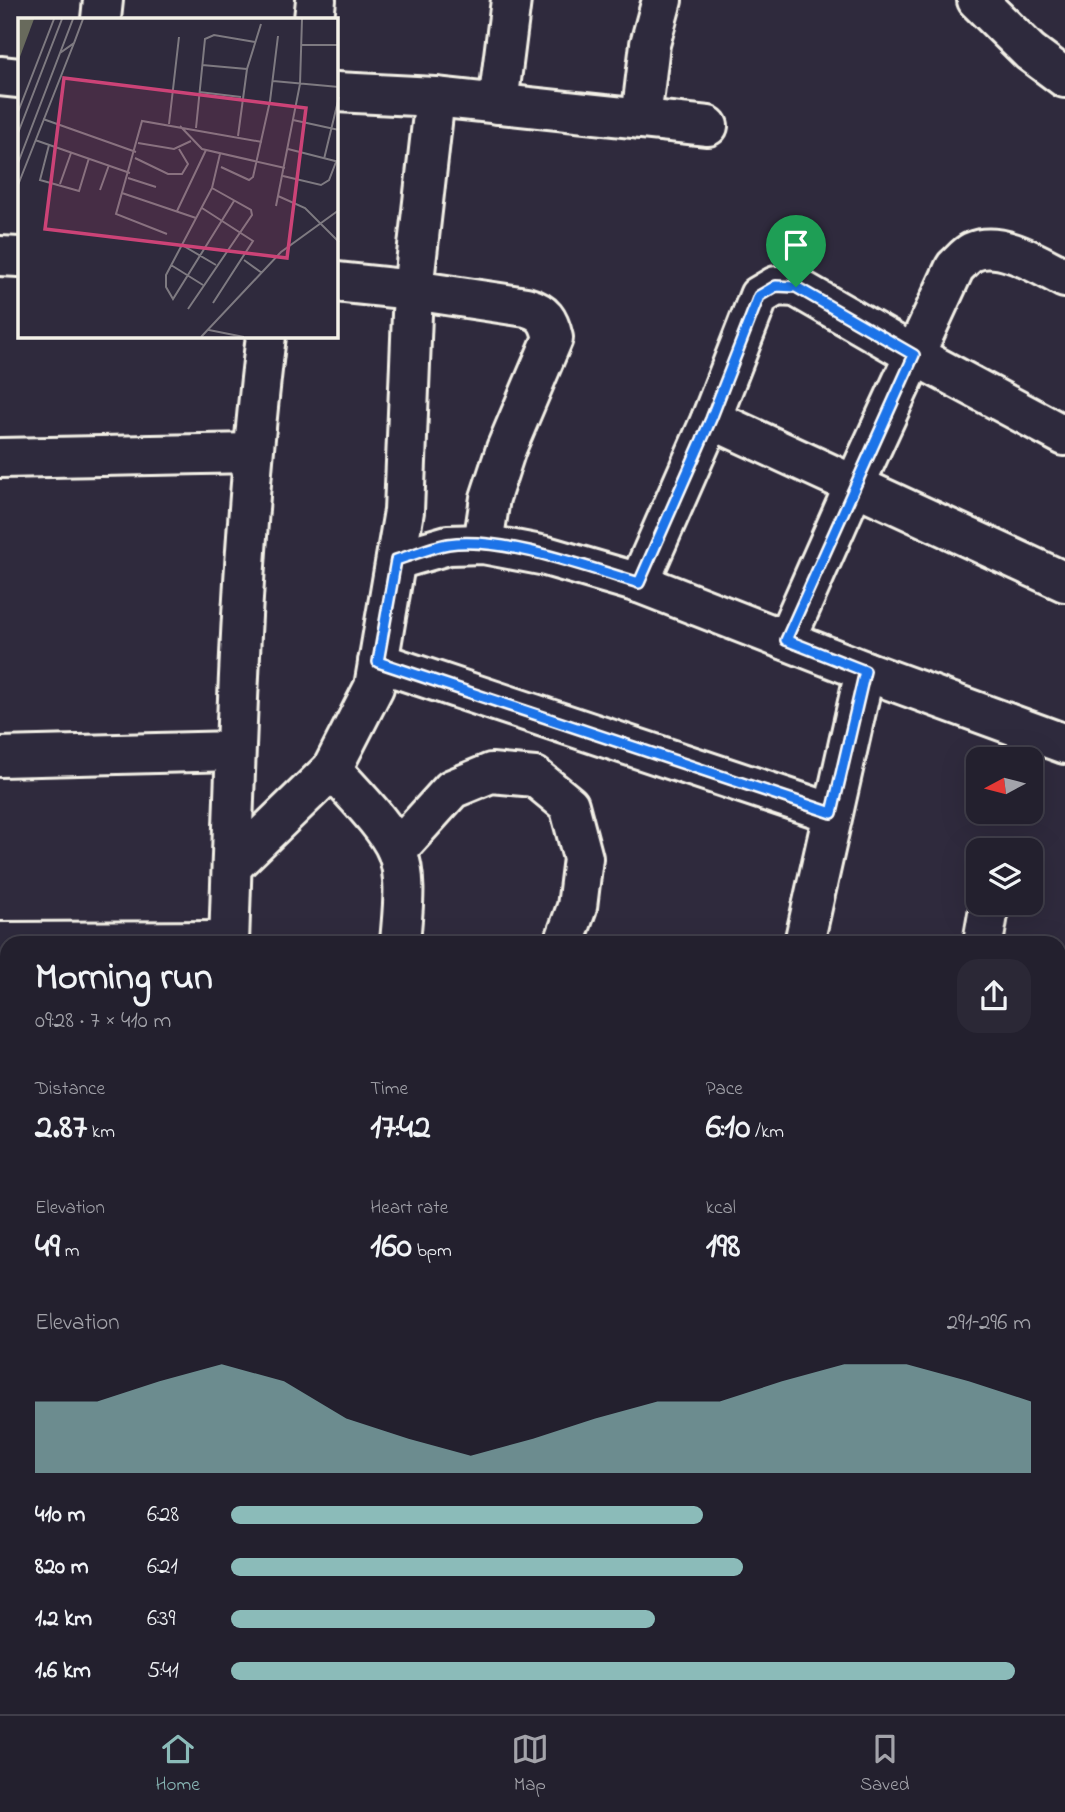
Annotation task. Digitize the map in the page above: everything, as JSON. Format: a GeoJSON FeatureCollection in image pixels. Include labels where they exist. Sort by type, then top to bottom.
{"type":"FeatureCollection","features":[{"type":"Feature","properties":{"kind":"street"},"geometry":{"type":"LineString","coordinates":[[101,18],[103,0]]}},
{"type":"Feature","properties":{"kind":"street"},"geometry":{"type":"LineString","coordinates":[[314,18],[316,0]]}},
{"type":"Feature","properties":{"kind":"street"},"geometry":{"type":"LineString","coordinates":[[498,104],[511,0]]}},
{"type":"Feature","properties":{"kind":"street"},"geometry":{"type":"LineString","coordinates":[[641,119],[650,44],[662,0]]}},
{"type":"Feature","properties":{"kind":"street"},"geometry":{"type":"LineString","coordinates":[[977,0],[1030,52],[1065,78]]}},
{"type":"Feature","properties":{"kind":"street"},"geometry":{"type":"LineString","coordinates":[[0,76],[18,78]]}},
{"type":"Feature","properties":{"kind":"street"},"geometry":{"type":"LineString","coordinates":[[338,92],[436,97],[708,126]]}},
{"type":"Feature","properties":{"kind":"street"},"geometry":{"type":"LineString","coordinates":[[232,866],[332,769],[373,687],[404,510],[413,290],[436,97]]}},
{"type":"Feature","properties":{"kind":"street"},"geometry":{"type":"LineString","coordinates":[[786,640],[955,267],[972,252],[993,249],[1021,256],[1065,278]]}},
{"type":"Feature","properties":{"kind":"street"},"geometry":{"type":"LineString","coordinates":[[0,256],[18,257]]}},
{"type":"Feature","properties":{"kind":"street"},"geometry":{"type":"LineString","coordinates":[[338,282],[526,307],[542,311],[550,324],[553,338],[506,449],[490,498],[483,544]]}},
{"type":"Feature","properties":{"kind":"street"},"geometry":{"type":"LineString","coordinates":[[639,583],[711,419],[759,296],[776,286],[796,287],[914,355],[1065,436]]}},
{"type":"Feature","properties":{"kind":"street"},"geometry":{"type":"LineString","coordinates":[[229,936],[236,751],[253,453],[267,338]]}},
{"type":"Feature","properties":{"kind":"street"},"geometry":{"type":"LineString","coordinates":[[711,419],[1065,582]]}},
{"type":"Feature","properties":{"kind":"street"},"geometry":{"type":"LineString","coordinates":[[0,458],[253,453]]}},
{"type":"Feature","properties":{"kind":"street"},"geometry":{"type":"LineString","coordinates":[[396,560],[448,544],[483,544],[547,556],[639,583],[865,671],[1065,744]]}},
{"type":"Feature","properties":{"kind":"street"},"geometry":{"type":"LineString","coordinates":[[378,662],[832,813]]}},
{"type":"Feature","properties":{"kind":"street"},"geometry":{"type":"LineString","coordinates":[[806,936],[865,671]]}},
{"type":"Feature","properties":{"kind":"street"},"geometry":{"type":"LineString","coordinates":[[0,757],[236,751]]}},
{"type":"Feature","properties":{"kind":"street"},"geometry":{"type":"LineString","coordinates":[[332,769],[374,816],[397,850],[403,882],[400,936]]}},
{"type":"Feature","properties":{"kind":"street"},"geometry":{"type":"LineString","coordinates":[[397,850],[452,789],[491,773],[535,777],[569,805],[583,858],[577,907],[567,936]]}},
{"type":"Feature","properties":{"kind":"street"},"geometry":{"type":"LineString","coordinates":[[984,936],[988,915]]}},
{"type":"Feature","properties":{"kind":"route"},"geometry":{"type":"LineString","coordinates":[[776,286],[796,287],[914,355],[786,640],[865,671],[832,813],[378,662],[396,560],[448,544],[483,544],[547,556],[639,583],[711,419],[759,296],[776,286]]}}]}
